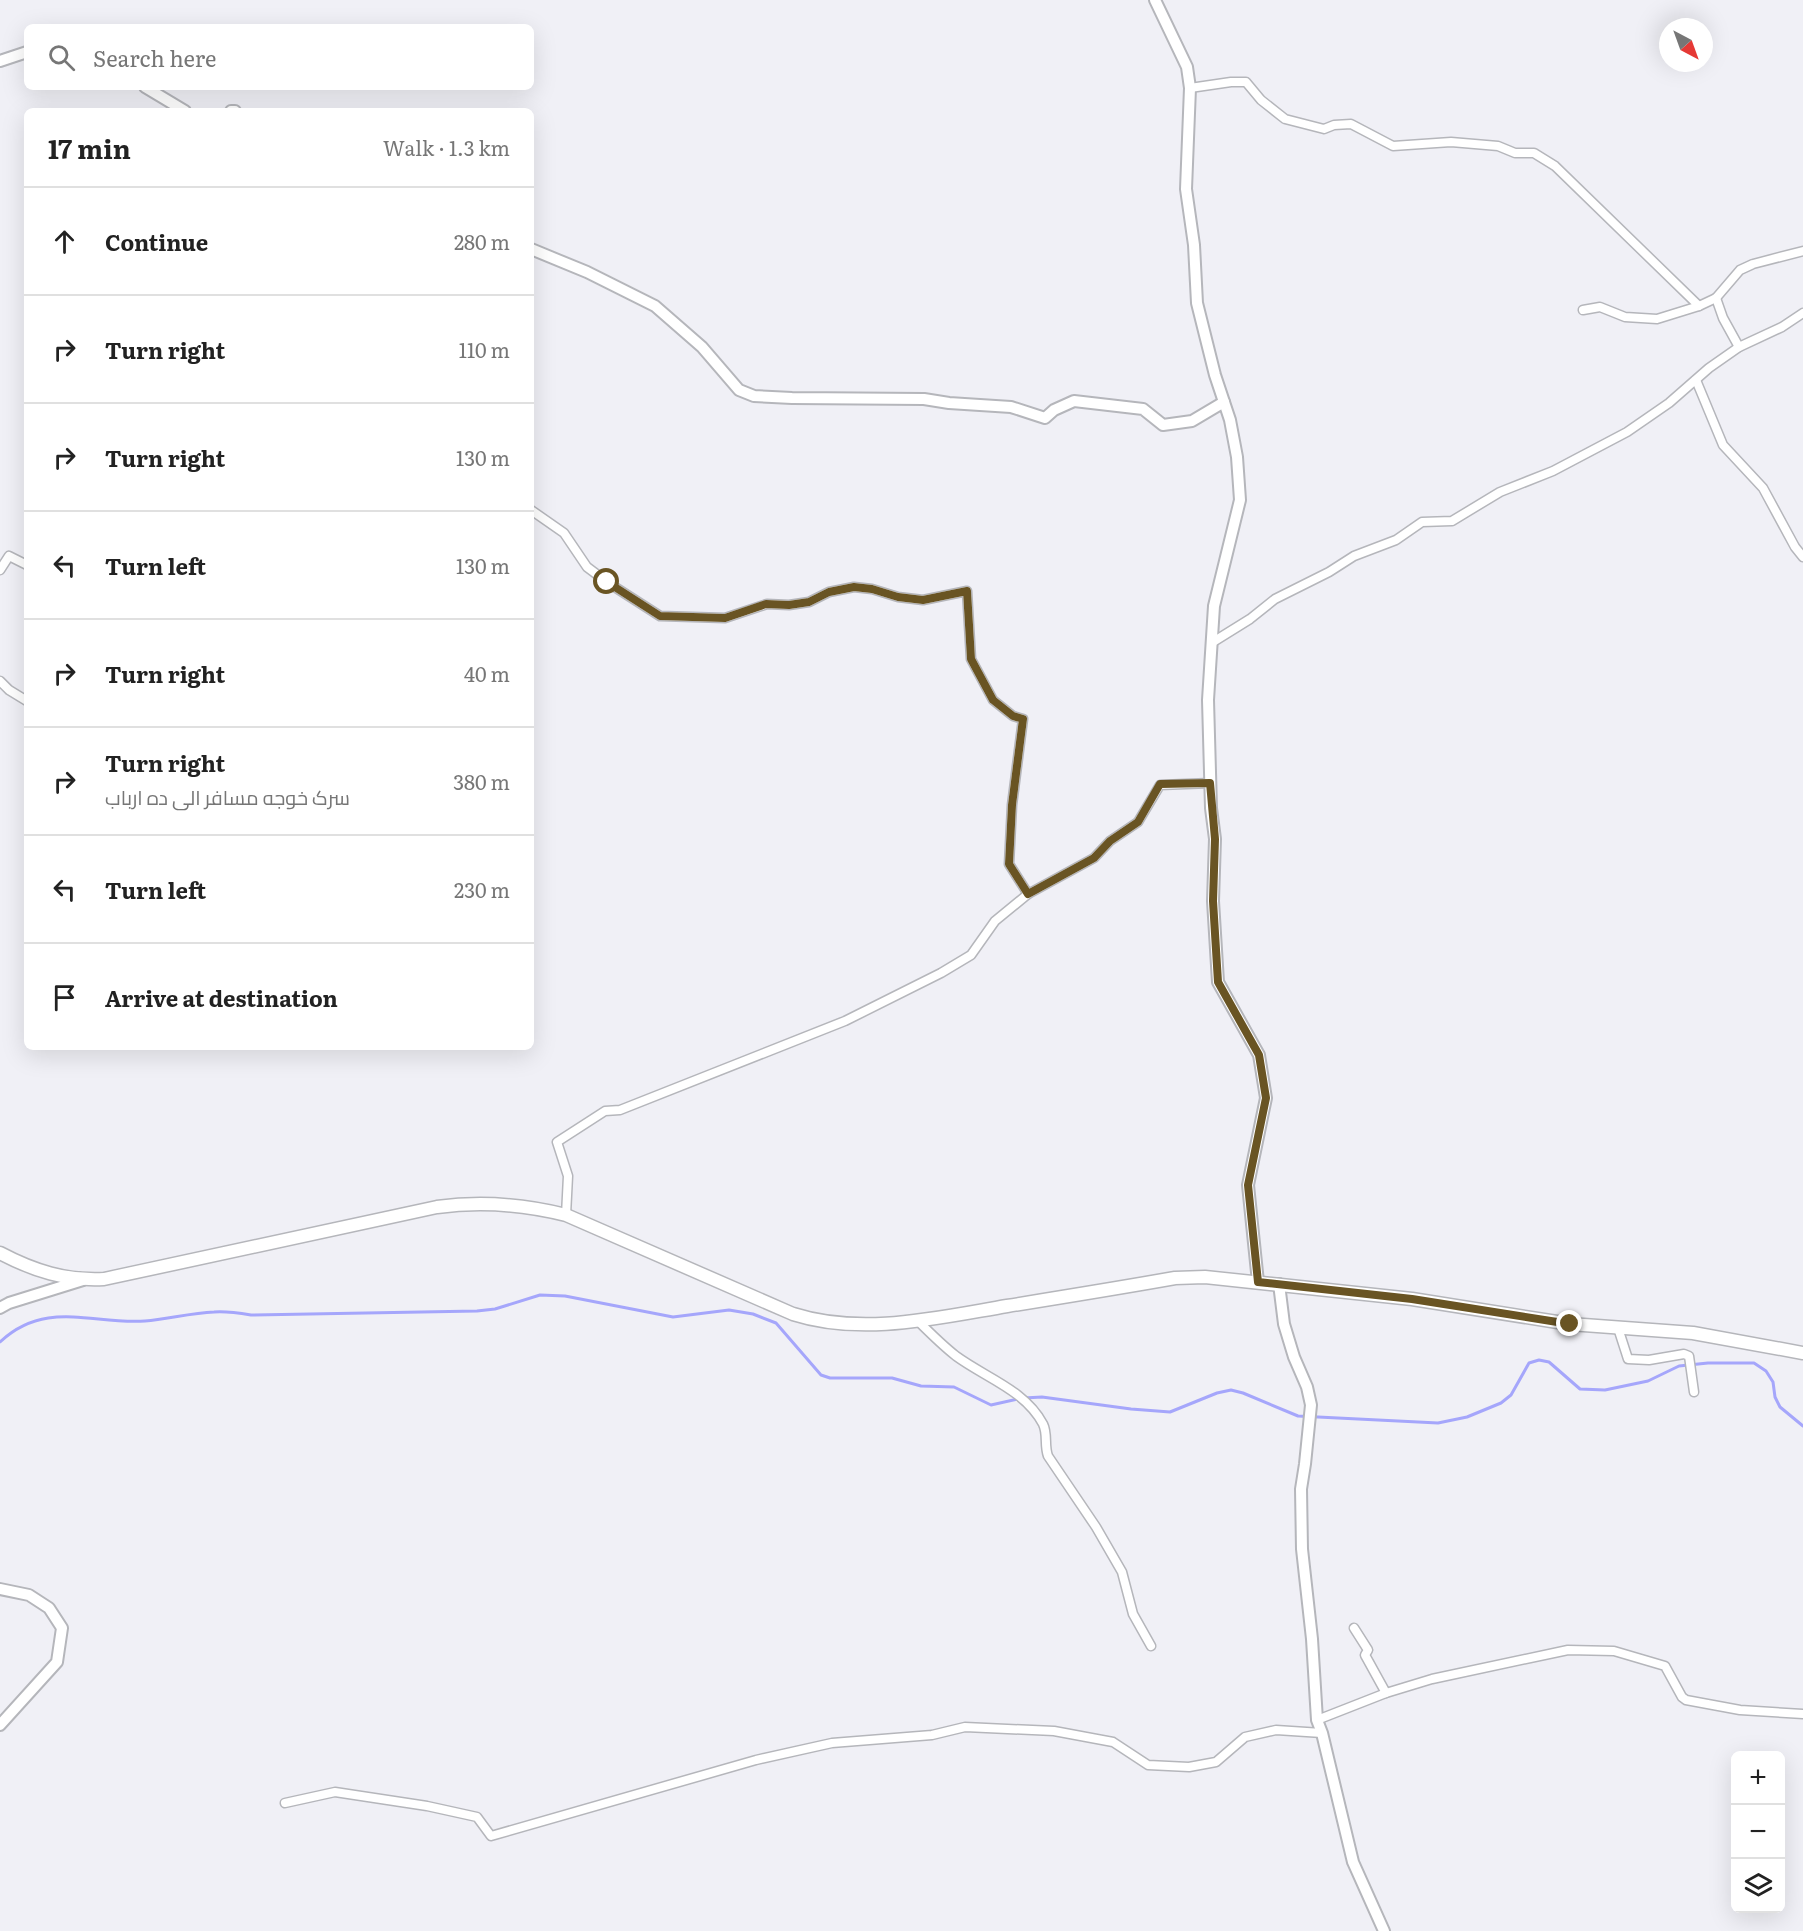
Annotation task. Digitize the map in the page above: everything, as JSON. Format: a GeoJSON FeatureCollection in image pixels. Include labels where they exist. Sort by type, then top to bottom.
{"type":"FeatureCollection","features":[{"type":"Feature","properties":{"kind":"main road"},"geometry":{"type":"LineString","coordinates":[[0,1253],[38,1271],[55,1276],[83,1280],[126,1276],[437,1207],[459,1204],[515,1205],[566,1215],[793,1314],[846,1325],[918,1321],[1175,1278],[1204,1277],[1412,1299],[1570,1324],[1693,1333],[1803,1353]]}},
{"type":"Feature","properties":{"kind":"street"},"geometry":{"type":"LineString","coordinates":[[1155,0],[1187,67],[1190,88],[1186,189],[1194,245],[1197,303],[1230,420],[1237,457],[1240,500],[1214,606],[1208,700],[1210,783],[1215,839],[1213,901],[1218,982],[1259,1055],[1266,1098],[1248,1185],[1258,1282]]}},
{"type":"Feature","properties":{"kind":"street"},"geometry":{"type":"LineString","coordinates":[[0,61],[24,53]]}},
{"type":"Feature","properties":{"kind":"street"},"geometry":{"type":"LineString","coordinates":[[1190,88],[1246,82],[1261,100],[1285,119],[1324,129],[1334,125],[1351,124],[1393,146],[1451,142],[1498,146],[1515,153],[1534,153],[1555,166],[1699,306]]}},
{"type":"Feature","properties":{"kind":"street"},"geometry":{"type":"LineString","coordinates":[[150,90],[180,108]]}},
{"type":"Feature","properties":{"kind":"street"},"geometry":{"type":"LineString","coordinates":[[534,250],[586,272],[655,306],[702,347],[739,390],[754,396],[924,399],[1011,407],[1045,418],[1054,410],[1074,401],[1143,409],[1163,424],[1192,421],[1224,402]]}},
{"type":"Feature","properties":{"kind":"street"},"geometry":{"type":"LineString","coordinates":[[1583,310],[1600,307],[1625,317],[1658,319],[1716,298],[1740,270],[1753,264],[1803,251]]}},
{"type":"Feature","properties":{"kind":"street"},"geometry":{"type":"LineString","coordinates":[[1716,298],[1723,318],[1739,347]]}},
{"type":"Feature","properties":{"kind":"street"},"geometry":{"type":"LineString","coordinates":[[1213,642],[1250,619],[1275,599],[1319,578],[1354,556],[1396,540],[1422,522],[1452,521],[1500,492],[1552,471],[1627,432],[1669,403],[1709,368],[1739,347],[1782,327],[1803,314]]}},
{"type":"Feature","properties":{"kind":"street"},"geometry":{"type":"LineString","coordinates":[[1696,380],[1723,445],[1763,488],[1795,547],[1803,557]]}},
{"type":"Feature","properties":{"kind":"street"},"geometry":{"type":"LineString","coordinates":[[534,512],[564,533],[587,567],[660,616],[725,618],[766,604],[789,605],[809,602],[829,592],[854,587],[923,600],[967,591],[971,659],[993,700],[1013,716],[1023,719],[1012,805],[1009,864],[1028,894]]}},
{"type":"Feature","properties":{"kind":"street"},"geometry":{"type":"LineString","coordinates":[[0,570],[9,556],[24,564]]}},
{"type":"Feature","properties":{"kind":"street"},"geometry":{"type":"LineString","coordinates":[[0,681],[24,699]]}},
{"type":"Feature","properties":{"kind":"street"},"geometry":{"type":"LineString","coordinates":[[566,1215],[568,1176],[556,1142],[605,1111],[620,1110],[845,1021],[941,974],[971,955],[995,921],[1028,894],[1094,858],[1110,841],[1138,822],[1160,784],[1210,783]]}},
{"type":"Feature","properties":{"kind":"street"},"geometry":{"type":"LineString","coordinates":[[0,1308],[9,1303],[83,1280]]}},
{"type":"Feature","properties":{"kind":"street"},"geometry":{"type":"LineString","coordinates":[[1279,1284],[1284,1324],[1294,1357],[1308,1388],[1311,1405],[1301,1489],[1302,1549],[1312,1639],[1317,1720],[1353,1862],[1384,1931]]}},
{"type":"Feature","properties":{"kind":"street"},"geometry":{"type":"LineString","coordinates":[[918,1321],[955,1355],[1022,1396],[1032,1409],[1046,1432],[1045,1448],[1048,1456],[1096,1527],[1122,1572],[1133,1614],[1151,1646]]}},
{"type":"Feature","properties":{"kind":"street"},"geometry":{"type":"LineString","coordinates":[[1618,1328],[1628,1359],[1648,1360],[1684,1354],[1689,1356],[1693,1388]]}},
{"type":"Feature","properties":{"kind":"street"},"geometry":{"type":"LineString","coordinates":[[0,1588],[29,1595],[50,1608],[62,1628],[57,1662],[0,1725]]}},
{"type":"Feature","properties":{"kind":"street"},"geometry":{"type":"LineString","coordinates":[[1354,1628],[1368,1650],[1365,1655],[1386,1693]]}},
{"type":"Feature","properties":{"kind":"street"},"geometry":{"type":"LineString","coordinates":[[1317,1720],[1386,1693],[1432,1679],[1568,1650],[1614,1651],[1665,1666],[1682,1697],[1686,1700],[1740,1710],[1803,1714]]}},
{"type":"Feature","properties":{"kind":"street"},"geometry":{"type":"LineString","coordinates":[[285,1803],[335,1792],[427,1806],[477,1817],[491,1836],[756,1760],[832,1743],[932,1735],[965,1727],[1054,1731],[1113,1742],[1148,1765],[1189,1767],[1216,1762],[1245,1737],[1276,1730],[1322,1733]]}},
{"type":"Feature","properties":{"kind":"waterway"},"geometry":{"type":"LineString","coordinates":[[0,1342],[17,1329],[35,1321],[52,1318],[145,1321],[219,1312],[251,1315],[477,1311],[495,1309],[540,1295],[565,1296],[673,1317],[729,1310],[753,1314],[776,1323],[821,1375],[830,1378],[892,1378],[921,1386],[954,1387],[991,1405],[1018,1399]]}},
{"type":"Feature","properties":{"kind":"waterway"},"geometry":{"type":"LineString","coordinates":[[1024,1398],[1042,1397],[1170,1412],[1217,1393],[1231,1390],[1298,1416],[1438,1423],[1467,1417],[1501,1403],[1511,1395],[1529,1363],[1539,1360],[1549,1362],[1580,1389],[1605,1390],[1648,1381],[1679,1366],[1708,1363],[1754,1363],[1766,1371],[1773,1382],[1775,1397],[1780,1407],[1803,1426]]}},
{"type":"Feature","properties":{"kind":"route"},"geometry":{"type":"LineString","coordinates":[[607,582],[660,616],[725,618],[766,604],[789,605],[809,602],[829,592],[854,587],[923,600],[967,591],[971,659],[993,700],[1013,716],[1023,719],[1012,805],[1009,864],[1028,894],[1094,858],[1110,841],[1138,822],[1160,784],[1210,783],[1215,839],[1213,901],[1218,982],[1259,1055],[1266,1098],[1248,1185],[1258,1282],[1412,1299],[1570,1324]]}}]}
